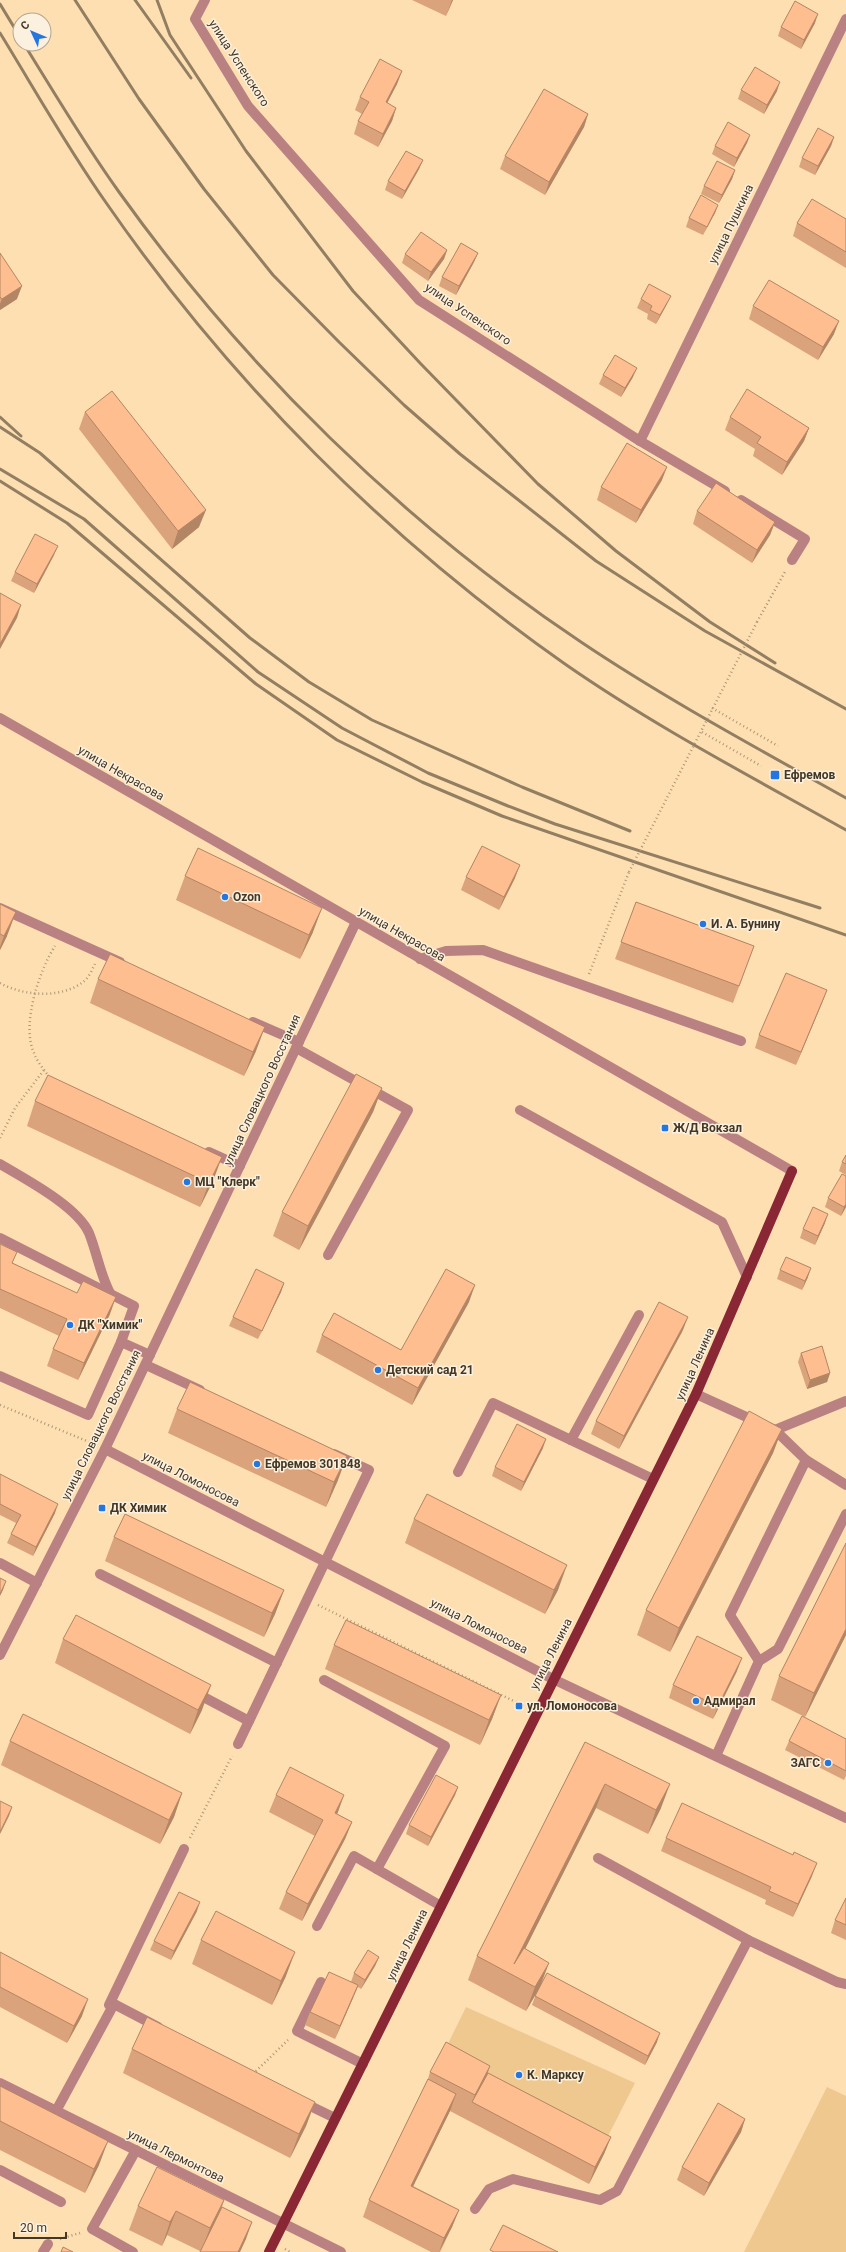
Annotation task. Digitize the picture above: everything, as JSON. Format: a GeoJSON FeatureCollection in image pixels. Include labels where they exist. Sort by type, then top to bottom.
{"type":"FeatureCollection","features":[{"type":"Feature","properties":{"kind":"main road","name":"улица Ленина"},"geometry":{"type":"LineString","coordinates":[[270,2252],[335,2118],[696,1394],[792,1170]]}},
{"type":"Feature","properties":{"kind":"street","name":"улица Успенского"},"geometry":{"type":"LineString","coordinates":[[205,0],[195,19],[248,106],[419,300],[640,441],[805,539],[792,560]]}},
{"type":"Feature","properties":{"kind":"street","name":"улица Пушкина"},"geometry":{"type":"LineString","coordinates":[[640,441],[846,19]]}},
{"type":"Feature","properties":{"kind":"street","name":"улица Некрасова"},"geometry":{"type":"LineString","coordinates":[[0,718],[792,1170]]}},
{"type":"Feature","properties":{"kind":"street"},"geometry":{"type":"LineString","coordinates":[[0,908],[127,965]]}},
{"type":"Feature","properties":{"kind":"street","name":"улица Словацкого Восстания"},"geometry":{"type":"LineString","coordinates":[[0,1655],[146,1365],[356,922]]}},
{"type":"Feature","properties":{"kind":"street"},"geometry":{"type":"LineString","coordinates":[[420,959],[446,951],[483,950],[741,1041]]}},
{"type":"Feature","properties":{"kind":"street"},"geometry":{"type":"LineString","coordinates":[[242,1016],[298,1045],[408,1110],[328,1255]]}},
{"type":"Feature","properties":{"kind":"street"},"geometry":{"type":"LineString","coordinates":[[520,1110],[722,1222],[747,1277]]}},
{"type":"Feature","properties":{"kind":"street"},"geometry":{"type":"LineString","coordinates":[[197,1147],[240,1166]]}},
{"type":"Feature","properties":{"kind":"street"},"geometry":{"type":"LineString","coordinates":[[0,1164],[45,1191],[73,1213],[88,1231],[103,1280],[110,1293]]}},
{"type":"Feature","properties":{"kind":"street"},"geometry":{"type":"LineString","coordinates":[[0,1238],[134,1306],[121,1342],[88,1415],[0,1376]]}},
{"type":"Feature","properties":{"kind":"street"},"geometry":{"type":"LineString","coordinates":[[571,1440],[639,1315]]}},
{"type":"Feature","properties":{"kind":"street"},"geometry":{"type":"LineString","coordinates":[[121,1342],[150,1355]]}},
{"type":"Feature","properties":{"kind":"street"},"geometry":{"type":"LineString","coordinates":[[146,1365],[210,1395]]}},
{"type":"Feature","properties":{"kind":"street"},"geometry":{"type":"LineString","coordinates":[[696,1394],[775,1430],[806,1460],[846,1485]]}},
{"type":"Feature","properties":{"kind":"street"},"geometry":{"type":"LineString","coordinates":[[775,1430],[846,1401]]}},
{"type":"Feature","properties":{"kind":"street"},"geometry":{"type":"LineString","coordinates":[[458,1472],[493,1403],[653,1479]]}},
{"type":"Feature","properties":{"kind":"street","name":"улица Ломоносова"},"geometry":{"type":"LineString","coordinates":[[105,1449],[553,1679],[846,1818]]}},
{"type":"Feature","properties":{"kind":"street"},"geometry":{"type":"LineString","coordinates":[[238,1744],[369,1470],[326,1450]]}},
{"type":"Feature","properties":{"kind":"street"},"geometry":{"type":"LineString","coordinates":[[759,1661],[730,1615],[806,1460]]}},
{"type":"Feature","properties":{"kind":"street"},"geometry":{"type":"LineString","coordinates":[[716,1756],[759,1661],[778,1649],[846,1514]]}},
{"type":"Feature","properties":{"kind":"street"},"geometry":{"type":"LineString","coordinates":[[0,1564],[37,1583]]}},
{"type":"Feature","properties":{"kind":"street"},"geometry":{"type":"LineString","coordinates":[[100,1574],[276,1663]]}},
{"type":"Feature","properties":{"kind":"street"},"geometry":{"type":"LineString","coordinates":[[324,1680],[445,1746],[377,1869]]}},
{"type":"Feature","properties":{"kind":"street"},"geometry":{"type":"LineString","coordinates":[[186,1688],[249,1721]]}},
{"type":"Feature","properties":{"kind":"street"},"geometry":{"type":"LineString","coordinates":[[169,2033],[114,2004],[109,2004],[184,1849]]}},
{"type":"Feature","properties":{"kind":"street"},"geometry":{"type":"LineString","coordinates":[[317,1926],[354,1856],[441,1906]]}},
{"type":"Feature","properties":{"kind":"street"},"geometry":{"type":"LineString","coordinates":[[598,1858],[748,1940],[837,1982],[846,1984]]}},
{"type":"Feature","properties":{"kind":"street"},"geometry":{"type":"LineString","coordinates":[[475,2209],[489,2189],[513,2178],[600,2200],[617,2191],[748,1940]]}},
{"type":"Feature","properties":{"kind":"street"},"geometry":{"type":"LineString","coordinates":[[321,1982],[297,2031],[363,2064]]}},
{"type":"Feature","properties":{"kind":"street"},"geometry":{"type":"LineString","coordinates":[[56,2111],[114,2004]]}},
{"type":"Feature","properties":{"kind":"street","name":"улица Лермонтова"},"geometry":{"type":"LineString","coordinates":[[0,2083],[341,2252]]}},
{"type":"Feature","properties":{"kind":"street"},"geometry":{"type":"LineString","coordinates":[[292,2097],[335,2118]]}},
{"type":"Feature","properties":{"kind":"street"},"geometry":{"type":"LineString","coordinates":[[133,2252],[92,2229],[136,2150]]}},
{"type":"Feature","properties":{"kind":"street"},"geometry":{"type":"LineString","coordinates":[[0,2170],[61,2202]]}},
{"type":"Feature","properties":{"kind":"path"},"geometry":{"type":"LineString","coordinates":[[584,986],[629,872],[702,732],[712,708],[757,622],[792,560]]}},
{"type":"Feature","properties":{"kind":"path"},"geometry":{"type":"LineString","coordinates":[[712,708],[778,746]]}},
{"type":"Feature","properties":{"kind":"path"},"geometry":{"type":"LineString","coordinates":[[702,732],[761,766]]}},
{"type":"Feature","properties":{"kind":"path"},"geometry":{"type":"LineString","coordinates":[[52,1080],[33,1053],[28,1030],[34,994],[51,953],[62,936]]}},
{"type":"Feature","properties":{"kind":"path"},"geometry":{"type":"LineString","coordinates":[[0,982],[34,994],[63,991],[84,982],[102,954]]}},
{"type":"Feature","properties":{"kind":"path"},"geometry":{"type":"LineString","coordinates":[[0,1138],[15,1108],[44,1070]]}},
{"type":"Feature","properties":{"kind":"path"},"geometry":{"type":"LineString","coordinates":[[0,1405],[105,1449]]}},
{"type":"Feature","properties":{"kind":"path"},"geometry":{"type":"LineString","coordinates":[[307,1600],[537,1712]]}},
{"type":"Feature","properties":{"kind":"path"},"geometry":{"type":"LineString","coordinates":[[184,1849],[238,1744]]}},
{"type":"Feature","properties":{"kind":"path"},"geometry":{"type":"LineString","coordinates":[[251,2076],[297,2031]]}},
{"type":"Feature","properties":{"kind":"path"},"geometry":{"type":"LineString","coordinates":[[45,2248],[92,2229]]}},
{"type":"Feature","properties":{"kind":"shaded area"},"geometry":{"type":"Polygon","coordinates":[[[466,2007],[635,2083],[602,2148],[441,2058],[466,2007]]]}},
{"type":"Feature","properties":{"kind":"shaded area"},"geometry":{"type":"Polygon","coordinates":[[[827,2087],[846,2096],[846,2252],[744,2252],[827,2087]]]}},
{"type":"Feature","properties":{"kind":"building"},"geometry":{"type":"Polygon","coordinates":[[[795,1],[818,14],[804,40],[781,27],[795,1]]]}},
{"type":"Feature","properties":{"kind":"building"},"geometry":{"type":"Polygon","coordinates":[[[380,59],[402,71],[386,102],[396,108],[383,134],[358,121],[369,102],[360,97],[380,59]]]}},
{"type":"Feature","properties":{"kind":"building"},"geometry":{"type":"Polygon","coordinates":[[[755,67],[780,82],[767,105],[741,90],[755,67]]]}},
{"type":"Feature","properties":{"kind":"building"},"geometry":{"type":"Polygon","coordinates":[[[544,89],[588,114],[549,182],[505,156],[544,89]]]}},
{"type":"Feature","properties":{"kind":"building"},"geometry":{"type":"Polygon","coordinates":[[[728,122],[750,135],[737,158],[715,146],[728,122]]]}},
{"type":"Feature","properties":{"kind":"building"},"geometry":{"type":"Polygon","coordinates":[[[818,128],[834,137],[818,166],[802,158],[818,128]]]}},
{"type":"Feature","properties":{"kind":"building"},"geometry":{"type":"Polygon","coordinates":[[[406,151],[423,160],[405,191],[388,181],[406,151]]]}},
{"type":"Feature","properties":{"kind":"building"},"geometry":{"type":"Polygon","coordinates":[[[717,161],[735,170],[722,195],[704,186],[717,161]]]}},
{"type":"Feature","properties":{"kind":"building"},"geometry":{"type":"Polygon","coordinates":[[[701,195],[718,205],[707,227],[689,218],[701,195]]]}},
{"type":"Feature","properties":{"kind":"building"},"geometry":{"type":"Polygon","coordinates":[[[812,199],[846,219],[846,252],[797,223],[812,199]]]}},
{"type":"Feature","properties":{"kind":"building"},"geometry":{"type":"Polygon","coordinates":[[[421,232],[447,250],[431,272],[405,254],[421,232]]]}},
{"type":"Feature","properties":{"kind":"building"},"geometry":{"type":"Polygon","coordinates":[[[461,243],[478,253],[459,286],[442,277],[461,243]]]}},
{"type":"Feature","properties":{"kind":"building"},"geometry":{"type":"Polygon","coordinates":[[[0,253],[22,286],[2,299],[0,297],[0,253]]]}},
{"type":"Feature","properties":{"kind":"building"},"geometry":{"type":"Polygon","coordinates":[[[769,280],[839,321],[823,347],[753,306],[769,280]]]}},
{"type":"Feature","properties":{"kind":"building"},"geometry":{"type":"Polygon","coordinates":[[[649,284],[671,296],[660,315],[650,310],[652,306],[641,299],[649,284]]]}},
{"type":"Feature","properties":{"kind":"building"},"geometry":{"type":"Polygon","coordinates":[[[615,355],[637,368],[625,388],[603,375],[615,355]]]}},
{"type":"Feature","properties":{"kind":"building"},"geometry":{"type":"Polygon","coordinates":[[[747,389],[809,428],[787,462],[757,443],[761,437],[730,417],[747,389]]]}},
{"type":"Feature","properties":{"kind":"building"},"geometry":{"type":"Polygon","coordinates":[[[112,391],[206,510],[178,531],[85,412],[112,391]]]}},
{"type":"Feature","properties":{"kind":"building"},"geometry":{"type":"Polygon","coordinates":[[[627,443],[667,467],[641,510],[601,487],[627,443]]]}},
{"type":"Feature","properties":{"kind":"building"},"geometry":{"type":"Polygon","coordinates":[[[716,483],[775,522],[757,550],[697,511],[716,483]]]}},
{"type":"Feature","properties":{"kind":"building"},"geometry":{"type":"Polygon","coordinates":[[[35,534],[58,546],[37,584],[15,572],[35,534]]]}},
{"type":"Feature","properties":{"kind":"building"},"geometry":{"type":"Polygon","coordinates":[[[0,593],[21,605],[0,644],[0,593]]]}},
{"type":"Feature","properties":{"kind":"building"},"geometry":{"type":"Polygon","coordinates":[[[482,846],[520,865],[504,897],[466,877],[482,846]]]}},
{"type":"Feature","properties":{"kind":"building"},"geometry":{"type":"Polygon","coordinates":[[[198,848],[322,908],[309,935],[185,876],[198,848]]]}},
{"type":"Feature","properties":{"kind":"building"},"geometry":{"type":"Polygon","coordinates":[[[636,902],[754,946],[739,986],[621,942],[636,902]]]}},
{"type":"Feature","properties":{"kind":"building"},"geometry":{"type":"Polygon","coordinates":[[[0,904],[16,912],[4,936],[0,934],[0,904]]]}},
{"type":"Feature","properties":{"kind":"building"},"geometry":{"type":"Polygon","coordinates":[[[110,954],[265,1027],[253,1052],[98,979],[110,954]]]}},
{"type":"Feature","properties":{"kind":"building"},"geometry":{"type":"Polygon","coordinates":[[[786,973],[827,990],[801,1052],[759,1035],[786,973]]]}},
{"type":"Feature","properties":{"kind":"building"},"geometry":{"type":"Polygon","coordinates":[[[356,1074],[382,1088],[308,1226],[282,1212],[356,1074]]]}},
{"type":"Feature","properties":{"kind":"building"},"geometry":{"type":"Polygon","coordinates":[[[48,1075],[222,1157],[209,1183],[35,1101],[48,1075]]]}},
{"type":"Feature","properties":{"kind":"building"},"geometry":{"type":"Polygon","coordinates":[[[846,1155],[846,1164],[842,1162],[846,1155]]]}},
{"type":"Feature","properties":{"kind":"building"},"geometry":{"type":"Polygon","coordinates":[[[842,1174],[846,1176],[846,1204],[844,1207],[828,1198],[842,1174]]]}},
{"type":"Feature","properties":{"kind":"building"},"geometry":{"type":"Polygon","coordinates":[[[813,1207],[828,1214],[818,1236],[803,1229],[813,1207]]]}},
{"type":"Feature","properties":{"kind":"building"},"geometry":{"type":"Polygon","coordinates":[[[0,1244],[17,1252],[12,1263],[77,1293],[83,1281],[116,1297],[84,1363],[53,1349],[67,1319],[0,1289],[0,1244]]]}},
{"type":"Feature","properties":{"kind":"building"},"geometry":{"type":"Polygon","coordinates":[[[786,1257],[811,1268],[805,1281],[780,1270],[786,1257]]]}},
{"type":"Feature","properties":{"kind":"building"},"geometry":{"type":"Polygon","coordinates":[[[256,1269],[284,1283],[262,1331],[233,1317],[256,1269]]]}},
{"type":"Feature","properties":{"kind":"building"},"geometry":{"type":"Polygon","coordinates":[[[446,1269],[475,1285],[418,1388],[322,1335],[334,1313],[401,1350],[446,1269]]]}},
{"type":"Feature","properties":{"kind":"building"},"geometry":{"type":"Polygon","coordinates":[[[659,1302],[688,1317],[624,1436],[596,1421],[659,1302]]]}},
{"type":"Feature","properties":{"kind":"building"},"geometry":{"type":"Polygon","coordinates":[[[822,1346],[830,1373],[810,1380],[801,1353],[822,1346]]]}},
{"type":"Feature","properties":{"kind":"building"},"geometry":{"type":"Polygon","coordinates":[[[190,1382],[347,1456],[334,1482],[177,1409],[190,1382]]]}},
{"type":"Feature","properties":{"kind":"building"},"geometry":{"type":"Polygon","coordinates":[[[749,1411],[782,1429],[679,1628],[646,1610],[749,1411]]]}},
{"type":"Feature","properties":{"kind":"building"},"geometry":{"type":"Polygon","coordinates":[[[517,1424],[546,1439],[524,1482],[495,1467],[517,1424]]]}},
{"type":"Feature","properties":{"kind":"building"},"geometry":{"type":"Polygon","coordinates":[[[0,1474],[58,1504],[36,1547],[11,1534],[21,1515],[0,1504],[0,1474]]]}},
{"type":"Feature","properties":{"kind":"building"},"geometry":{"type":"Polygon","coordinates":[[[427,1494],[567,1565],[554,1590],[414,1519],[427,1494]]]}},
{"type":"Feature","properties":{"kind":"building"},"geometry":{"type":"Polygon","coordinates":[[[125,1514],[284,1590],[272,1613],[114,1537],[125,1514]]]}},
{"type":"Feature","properties":{"kind":"building"},"geometry":{"type":"Polygon","coordinates":[[[846,1543],[846,1629],[814,1693],[779,1676],[846,1543]]]}},
{"type":"Feature","properties":{"kind":"building"},"geometry":{"type":"Polygon","coordinates":[[[0,1578],[6,1581],[0,1594],[0,1578]]]}},
{"type":"Feature","properties":{"kind":"building"},"geometry":{"type":"Polygon","coordinates":[[[76,1615],[211,1685],[198,1710],[63,1639],[76,1615]]]}},
{"type":"Feature","properties":{"kind":"building"},"geometry":{"type":"Polygon","coordinates":[[[346,1620],[501,1695],[489,1720],[334,1645],[346,1620]]]}},
{"type":"Feature","properties":{"kind":"building"},"geometry":{"type":"Polygon","coordinates":[[[697,1636],[742,1658],[718,1706],[673,1685],[697,1636]]]}},
{"type":"Feature","properties":{"kind":"building"},"geometry":{"type":"Polygon","coordinates":[[[23,1714],[182,1793],[169,1820],[10,1741],[23,1714]]]}},
{"type":"Feature","properties":{"kind":"building","name":"ЗАГС"},"geometry":{"type":"Polygon","coordinates":[[[802,1716],[846,1739],[846,1771],[789,1741],[802,1716]]]}},
{"type":"Feature","properties":{"kind":"building"},"geometry":{"type":"Polygon","coordinates":[[[585,1742],[670,1784],[656,1810],[605,1784],[514,1964],[524,1948],[549,1963],[535,1987],[477,1956],[585,1742]]]}},
{"type":"Feature","properties":{"kind":"building"},"geometry":{"type":"Polygon","coordinates":[[[290,1767],[344,1795],[335,1813],[352,1822],[308,1904],[286,1892],[323,1820],[276,1795],[290,1767]]]}},
{"type":"Feature","properties":{"kind":"building"},"geometry":{"type":"Polygon","coordinates":[[[436,1775],[458,1787],[431,1837],[409,1825],[436,1775]]]}},
{"type":"Feature","properties":{"kind":"building"},"geometry":{"type":"Polygon","coordinates":[[[0,1801],[12,1807],[0,1832],[0,1801]]]}},
{"type":"Feature","properties":{"kind":"building"},"geometry":{"type":"Polygon","coordinates":[[[682,1803],[793,1855],[794,1852],[817,1863],[798,1904],[769,1891],[771,1887],[666,1838],[682,1803]]]}},
{"type":"Feature","properties":{"kind":"building"},"geometry":{"type":"Polygon","coordinates":[[[179,1892],[200,1902],[174,1951],[154,1941],[179,1892]]]}},
{"type":"Feature","properties":{"kind":"building"},"geometry":{"type":"Polygon","coordinates":[[[846,1898],[846,1925],[835,1920],[846,1898]]]}},
{"type":"Feature","properties":{"kind":"building"},"geometry":{"type":"Polygon","coordinates":[[[216,1911],[295,1952],[281,1981],[201,1940],[216,1911]]]}},
{"type":"Feature","properties":{"kind":"building"},"geometry":{"type":"Polygon","coordinates":[[[368,1950],[379,1957],[365,1980],[354,1973],[368,1950]]]}},
{"type":"Feature","properties":{"kind":"building"},"geometry":{"type":"Polygon","coordinates":[[[0,1952],[88,1999],[74,2026],[0,1987],[0,1952]]]}},
{"type":"Feature","properties":{"kind":"building"},"geometry":{"type":"Polygon","coordinates":[[[329,1972],[358,1985],[340,2026],[310,2012],[329,1972]]]}},
{"type":"Feature","properties":{"kind":"building"},"geometry":{"type":"Polygon","coordinates":[[[547,1973],[660,2033],[648,2056],[535,1996],[547,1973]]]}},
{"type":"Feature","properties":{"kind":"building"},"geometry":{"type":"Polygon","coordinates":[[[147,2017],[315,2102],[299,2134],[132,2049],[147,2017]]]}},
{"type":"Feature","properties":{"kind":"building"},"geometry":{"type":"Polygon","coordinates":[[[446,2042],[490,2066],[475,2095],[430,2072],[446,2042]]]}},
{"type":"Feature","properties":{"kind":"building"},"geometry":{"type":"Polygon","coordinates":[[[488,2073],[611,2137],[595,2167],[472,2102],[488,2073]]]}},
{"type":"Feature","properties":{"kind":"building"},"geometry":{"type":"Polygon","coordinates":[[[428,2079],[456,2094],[411,2186],[459,2210],[444,2238],[369,2200],[428,2079]]]}},
{"type":"Feature","properties":{"kind":"building"},"geometry":{"type":"Polygon","coordinates":[[[0,2086],[108,2141],[94,2169],[0,2121],[0,2086]]]}},
{"type":"Feature","properties":{"kind":"building"},"geometry":{"type":"Polygon","coordinates":[[[718,2103],[745,2119],[709,2183],[682,2167],[718,2103]]]}},
{"type":"Feature","properties":{"kind":"building"},"geometry":{"type":"Polygon","coordinates":[[[157,2167],[224,2200],[210,2228],[176,2211],[170,2222],[138,2206],[157,2167]]]}},
{"type":"Feature","properties":{"kind":"building"},"geometry":{"type":"Polygon","coordinates":[[[222,2207],[252,2222],[238,2252],[200,2252],[222,2207]]]}},
{"type":"Feature","properties":{"kind":"building"},"geometry":{"type":"Polygon","coordinates":[[[503,2225],[558,2252],[494,2252],[490,2250],[503,2225]]]}},
{"type":"Feature","properties":{"kind":"building"},"geometry":{"type":"Polygon","coordinates":[[[63,2247],[73,2252],[61,2252],[63,2247]]]}},
{"type":"Feature","properties":{"kind":"railway"},"geometry":{"type":"LineString","coordinates":[[75,0],[139,99],[204,189],[273,275],[404,405],[460,454],[596,561],[705,631],[846,709]]}},
{"type":"Feature","properties":{"kind":"railway"},"geometry":{"type":"LineString","coordinates":[[135,0],[191,78]]}},
{"type":"Feature","properties":{"kind":"railway"},"geometry":{"type":"LineString","coordinates":[[157,0],[170,35],[246,151],[353,291],[420,363],[538,484],[616,551],[710,622],[775,663]]}},
{"type":"Feature","properties":{"kind":"railway"},"geometry":{"type":"LineString","coordinates":[[0,4],[12,24]]}},
{"type":"Feature","properties":{"kind":"railway"},"geometry":{"type":"LineString","coordinates":[[0,33],[79,162],[107,204],[155,270],[206,334],[259,395],[316,454],[375,511],[436,565],[499,616],[565,664],[633,709],[668,730],[846,830]]}},
{"type":"Feature","properties":{"kind":"railway"},"geometry":{"type":"LineString","coordinates":[[29,52],[70,119],[119,192],[168,257],[219,320],[273,380],[330,438],[389,493],[451,546],[515,595],[581,642],[613,663],[745,742],[846,798]]}},
{"type":"Feature","properties":{"kind":"railway"},"geometry":{"type":"LineString","coordinates":[[0,417],[21,436]]}},
{"type":"Feature","properties":{"kind":"railway"},"geometry":{"type":"LineString","coordinates":[[0,427],[40,453],[250,638],[309,682],[372,720],[522,787],[630,831]]}},
{"type":"Feature","properties":{"kind":"railway"},"geometry":{"type":"LineString","coordinates":[[0,469],[84,519],[258,672],[342,728],[428,773],[555,824],[820,908]]}},
{"type":"Feature","properties":{"kind":"railway"},"geometry":{"type":"LineString","coordinates":[[0,481],[67,523],[256,684],[337,740],[422,782],[502,816],[846,935]]}},
{"type":"Feature","properties":{"kind":"place","name":"Ефремов"},"geometry":{"type":"Point","coordinates":[775,775]}},
{"type":"Feature","properties":{"kind":"place","name":"Ozon"},"geometry":{"type":"Point","coordinates":[225,897]}},
{"type":"Feature","properties":{"kind":"place","name":"И. А. Бунину"},"geometry":{"type":"Point","coordinates":[703,924]}},
{"type":"Feature","properties":{"kind":"place","name":"Ж/Д Вокзал"},"geometry":{"type":"Point","coordinates":[665,1128]}},
{"type":"Feature","properties":{"kind":"place","name":"МЦ \"Клерк\""},"geometry":{"type":"Point","coordinates":[187,1182]}},
{"type":"Feature","properties":{"kind":"place","name":"ДК \"Химик\""},"geometry":{"type":"Point","coordinates":[70,1325]}},
{"type":"Feature","properties":{"kind":"place","name":"Детский сад 21"},"geometry":{"type":"Point","coordinates":[378,1370]}},
{"type":"Feature","properties":{"kind":"place","name":"Ефремов 301848"},"geometry":{"type":"Point","coordinates":[257,1464]}},
{"type":"Feature","properties":{"kind":"place","name":"ДК Химик"},"geometry":{"type":"Point","coordinates":[102,1508]}},
{"type":"Feature","properties":{"kind":"place","name":"Адмирал"},"geometry":{"type":"Point","coordinates":[696,1701]}},
{"type":"Feature","properties":{"kind":"place","name":"ул. Ломоносова"},"geometry":{"type":"Point","coordinates":[519,1706]}},
{"type":"Feature","properties":{"kind":"place","name":"ЗАГС"},"geometry":{"type":"Point","coordinates":[828,1763]}},
{"type":"Feature","properties":{"kind":"place","name":"К. Марксу"},"geometry":{"type":"Point","coordinates":[519,2075]}}]}
